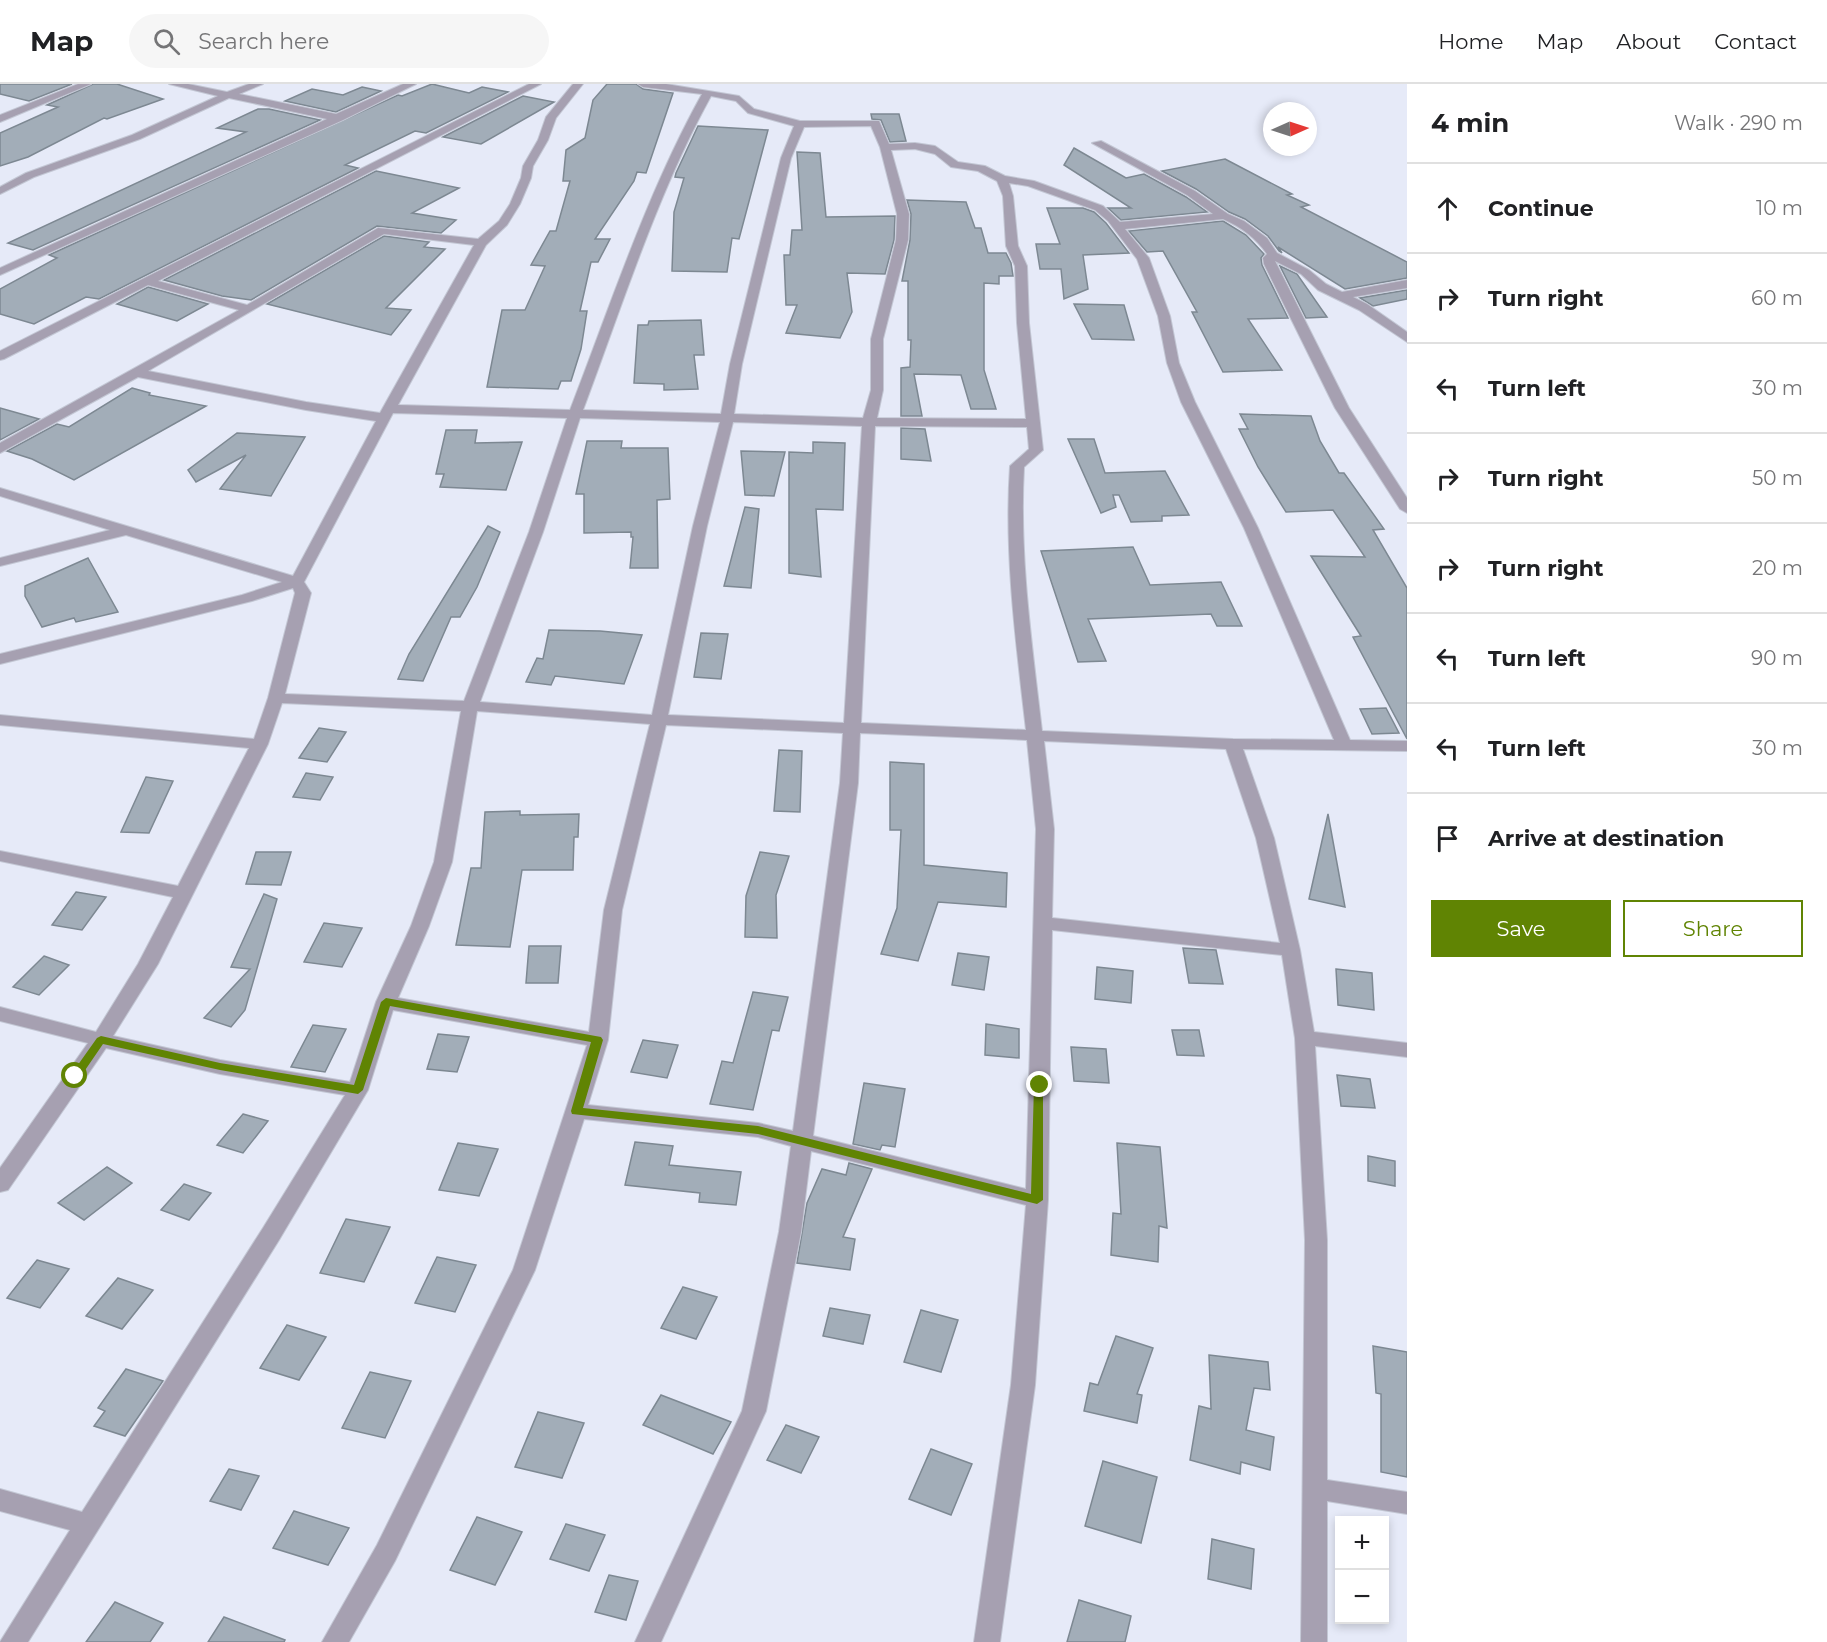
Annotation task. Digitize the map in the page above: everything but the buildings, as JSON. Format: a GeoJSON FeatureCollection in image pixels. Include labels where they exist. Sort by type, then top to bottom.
{"type":"FeatureCollection","features":[{"type":"Feature","properties":{"kind":"street"},"geometry":{"type":"LineString","coordinates":[[0,119],[86,84]]}},
{"type":"Feature","properties":{"kind":"street"},"geometry":{"type":"LineString","coordinates":[[174,84],[339,118]]}},
{"type":"Feature","properties":{"kind":"street"},"geometry":{"type":"LineString","coordinates":[[0,191],[30,175],[136,137],[228,95],[258,84]]}},
{"type":"Feature","properties":{"kind":"street"},"geometry":{"type":"LineString","coordinates":[[0,272],[411,84]]}},
{"type":"Feature","properties":{"kind":"street"},"geometry":{"type":"LineString","coordinates":[[0,356],[536,84]]}},
{"type":"Feature","properties":{"kind":"street"},"geometry":{"type":"LineString","coordinates":[[0,659],[247,598],[297,582],[386,413],[481,243],[503,223],[515,204],[526,178],[528,166],[543,140],[551,117],[578,84]]}},
{"type":"Feature","properties":{"kind":"street"},"geometry":{"type":"LineString","coordinates":[[643,84],[708,92],[739,99],[751,111],[800,124],[875,123],[885,147],[903,214],[902,240],[877,339],[877,390],[868,422],[854,728],[833,919],[790,1232],[754,1411],[648,1642]]}},
{"type":"Feature","properties":{"kind":"street"},"geometry":{"type":"LineString","coordinates":[[13,1642],[272,1234],[358,1090],[386,1002],[420,926],[443,862],[470,706],[536,532],[575,413],[661,191],[686,132],[708,92]]}},
{"type":"Feature","properties":{"kind":"street"},"geometry":{"type":"LineString","coordinates":[[335,1642],[386,1553],[524,1270],[598,1040],[613,910],[659,720],[700,526],[727,419],[736,364],[786,158],[800,124]]}},
{"type":"Feature","properties":{"kind":"street"},"geometry":{"type":"LineString","coordinates":[[1097,143],[1191,193],[1224,216],[1240,223],[1263,240],[1273,255],[1305,272],[1322,288],[1362,307],[1407,338]]}},
{"type":"Feature","properties":{"kind":"street"},"geometry":{"type":"LineString","coordinates":[[885,147],[934,148],[944,152],[956,165],[981,168],[1002,179],[1030,183],[1080,199],[1099,208],[1143,258],[1153,279],[1164,316],[1173,363],[1188,402],[1251,528],[1344,745]]}},
{"type":"Feature","properties":{"kind":"street"},"geometry":{"type":"LineString","coordinates":[[987,1642],[1023,1385],[1037,1200],[1045,829],[1019,596],[1016,499],[1017,466],[1036,450],[1023,323],[1021,266],[1012,246],[1008,196],[1002,179]]}},
{"type":"Feature","properties":{"kind":"street"},"geometry":{"type":"LineString","coordinates":[[1117,226],[1224,216]]}},
{"type":"Feature","properties":{"kind":"street"},"geometry":{"type":"LineString","coordinates":[[0,449],[249,309],[382,230],[481,243]]}},
{"type":"Feature","properties":{"kind":"street"},"geometry":{"type":"LineString","coordinates":[[1273,255],[1269,258],[1270,264],[1342,408],[1407,509]]}},
{"type":"Feature","properties":{"kind":"street"},"geometry":{"type":"LineString","coordinates":[[146,281],[249,309]]}},
{"type":"Feature","properties":{"kind":"street"},"geometry":{"type":"LineString","coordinates":[[1341,296],[1407,284]]}},
{"type":"Feature","properties":{"kind":"street"},"geometry":{"type":"LineString","coordinates":[[137,372],[306,406],[386,413],[575,413],[727,419],[1034,423]]}},
{"type":"Feature","properties":{"kind":"street"},"geometry":{"type":"LineString","coordinates":[[0,492],[297,582],[303,592],[276,698],[260,744],[148,964],[101,1040],[0,1184]]}},
{"type":"Feature","properties":{"kind":"street"},"geometry":{"type":"LineString","coordinates":[[0,562],[124,531]]}},
{"type":"Feature","properties":{"kind":"street"},"geometry":{"type":"LineString","coordinates":[[276,698],[470,706],[659,720],[1035,736],[1233,744],[1407,746]]}},
{"type":"Feature","properties":{"kind":"street"},"geometry":{"type":"LineString","coordinates":[[0,720],[260,744]]}},
{"type":"Feature","properties":{"kind":"street"},"geometry":{"type":"LineString","coordinates":[[1233,744],[1265,838],[1291,950],[1305,1038],[1316,1240],[1317,1489],[1314,1642]]}},
{"type":"Feature","properties":{"kind":"street"},"geometry":{"type":"LineString","coordinates":[[0,856],[183,893]]}},
{"type":"Feature","properties":{"kind":"street"},"geometry":{"type":"LineString","coordinates":[[1043,923],[1291,950]]}},
{"type":"Feature","properties":{"kind":"street"},"geometry":{"type":"LineString","coordinates":[[386,1002],[598,1040]]}},
{"type":"Feature","properties":{"kind":"street"},"geometry":{"type":"LineString","coordinates":[[0,1014],[220,1067],[358,1090]]}},
{"type":"Feature","properties":{"kind":"street"},"geometry":{"type":"LineString","coordinates":[[1305,1038],[1407,1050]]}},
{"type":"Feature","properties":{"kind":"street"},"geometry":{"type":"LineString","coordinates":[[576,1111],[758,1130],[1037,1200]]}},
{"type":"Feature","properties":{"kind":"street"},"geometry":{"type":"LineString","coordinates":[[1317,1489],[1407,1503]]}},
{"type":"Feature","properties":{"kind":"street"},"geometry":{"type":"LineString","coordinates":[[0,1500],[86,1524]]}},
{"type":"Feature","properties":{"kind":"route"},"geometry":{"type":"LineString","coordinates":[[75,1076],[101,1040],[220,1067],[358,1090],[386,1002],[598,1040],[576,1111],[758,1130],[1037,1200],[1040,1085]]}}]}
